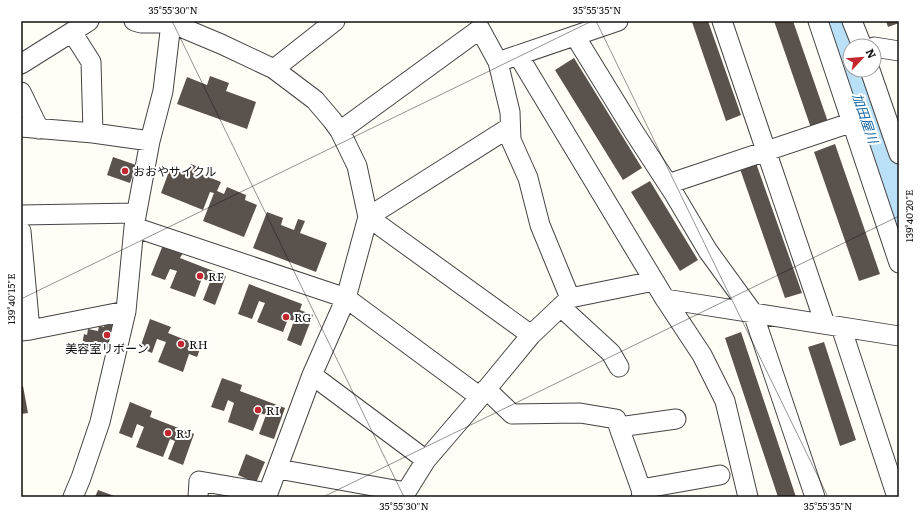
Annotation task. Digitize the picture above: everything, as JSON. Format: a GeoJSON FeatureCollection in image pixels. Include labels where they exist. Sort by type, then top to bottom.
{"type":"FeatureCollection","features":[{"type":"Feature","properties":{"kind":"street"},"geometry":{"type":"LineString","coordinates":[[21,64],[89,21]]}},
{"type":"Feature","properties":{"kind":"street"},"geometry":{"type":"LineString","coordinates":[[134,21],[141,23],[171,22],[274,69],[315,100],[340,131],[358,166],[368,217],[346,298],[312,375],[268,493],[199,481],[198,497]]}},
{"type":"Feature","properties":{"kind":"street"},"geometry":{"type":"LineString","coordinates":[[274,69],[335,21]]}},
{"type":"Feature","properties":{"kind":"street"},"geometry":{"type":"LineString","coordinates":[[495,57],[571,25],[618,21]]}},
{"type":"Feature","properties":{"kind":"street"},"geometry":{"type":"LineString","coordinates":[[722,21],[766,152],[897,497]]}},
{"type":"Feature","properties":{"kind":"street"},"geometry":{"type":"LineString","coordinates":[[818,21],[899,263]]}},
{"type":"Feature","properties":{"kind":"street"},"geometry":{"type":"LineString","coordinates":[[852,21],[862,38]]}},
{"type":"Feature","properties":{"kind":"street"},"geometry":{"type":"LineString","coordinates":[[73,497],[100,422],[126,311],[135,220],[150,141],[163,90],[171,22]]}},
{"type":"Feature","properties":{"kind":"street"},"geometry":{"type":"LineString","coordinates":[[340,131],[477,25],[495,57],[510,112],[511,140],[528,178],[540,226],[565,302],[611,353],[619,367]]}},
{"type":"Feature","properties":{"kind":"street"},"geometry":{"type":"LineString","coordinates":[[495,57],[518,55],[571,25]]}},
{"type":"Feature","properties":{"kind":"street"},"geometry":{"type":"LineString","coordinates":[[571,25],[634,132],[668,184],[708,252],[753,313],[815,497]]}},
{"type":"Feature","properties":{"kind":"street"},"geometry":{"type":"LineString","coordinates":[[72,32],[91,62],[93,132]]}},
{"type":"Feature","properties":{"kind":"street"},"geometry":{"type":"LineString","coordinates":[[882,48],[899,51]]}},
{"type":"Feature","properties":{"kind":"street"},"geometry":{"type":"LineString","coordinates":[[518,55],[654,281],[702,355],[725,401],[748,497]]}},
{"type":"Feature","properties":{"kind":"street"},"geometry":{"type":"LineString","coordinates":[[873,78],[899,154]]}},
{"type":"Feature","properties":{"kind":"street"},"geometry":{"type":"LineString","coordinates":[[21,92],[30,128],[93,132],[150,141]]}},
{"type":"Feature","properties":{"kind":"street"},"geometry":{"type":"LineString","coordinates":[[668,184],[853,122]]}},
{"type":"Feature","properties":{"kind":"street"},"geometry":{"type":"LineString","coordinates":[[368,217],[510,128]]}},
{"type":"Feature","properties":{"kind":"street"},"geometry":{"type":"LineString","coordinates":[[21,215],[135,220],[346,298],[512,414],[580,413],[616,419],[642,493],[720,476]]}},
{"type":"Feature","properties":{"kind":"street"},"geometry":{"type":"LineString","coordinates":[[368,217],[531,335]]}},
{"type":"Feature","properties":{"kind":"street"},"geometry":{"type":"LineString","coordinates":[[21,231],[26,330],[126,311]]}},
{"type":"Feature","properties":{"kind":"street"},"geometry":{"type":"LineString","coordinates":[[278,469],[406,492],[426,460],[531,335],[565,302],[654,281]]}},
{"type":"Feature","properties":{"kind":"street"},"geometry":{"type":"LineString","coordinates":[[665,298],[899,336]]}},
{"type":"Feature","properties":{"kind":"street"},"geometry":{"type":"LineString","coordinates":[[312,375],[426,460]]}},
{"type":"Feature","properties":{"kind":"street"},"geometry":{"type":"LineString","coordinates":[[619,427],[676,419]]}},
{"type":"Feature","properties":{"kind":"building"},"geometry":{"type":"Polygon","coordinates":[[[708,21],[741,115],[726,121],[692,22],[708,21]]]}},
{"type":"Feature","properties":{"kind":"building"},"geometry":{"type":"Polygon","coordinates":[[[774,21],[793,21],[828,122],[811,128],[774,21]]]}},
{"type":"Feature","properties":{"kind":"building"},"geometry":{"type":"Polygon","coordinates":[[[886,21],[899,21],[899,23],[888,27],[886,21]]]}},
{"type":"Feature","properties":{"kind":"building"},"geometry":{"type":"Polygon","coordinates":[[[574,58],[642,168],[623,180],[555,70],[574,58]]]}},
{"type":"Feature","properties":{"kind":"building"},"geometry":{"type":"Polygon","coordinates":[[[210,76],[229,83],[226,91],[256,102],[247,129],[177,104],[187,77],[207,85],[210,76]]]}},
{"type":"Feature","properties":{"kind":"building"},"geometry":{"type":"Polygon","coordinates":[[[835,144],[880,274],[859,281],[814,152],[835,144]]]}},
{"type":"Feature","properties":{"kind":"building"},"geometry":{"type":"Polygon","coordinates":[[[113,157],[136,165],[130,183],[107,175],[113,157]]]}},
{"type":"Feature","properties":{"kind":"building"},"geometry":{"type":"Polygon","coordinates":[[[756,163],[802,293],[785,298],[740,169],[756,163]]]}},
{"type":"Feature","properties":{"kind":"building"},"geometry":{"type":"Polygon","coordinates":[[[191,164],[203,169],[201,174],[221,182],[217,191],[224,194],[227,187],[246,195],[245,200],[257,205],[244,237],[203,221],[214,193],[210,192],[203,210],[161,193],[171,166],[187,172],[191,164]]]}},
{"type":"Feature","properties":{"kind":"building"},"geometry":{"type":"Polygon","coordinates":[[[650,181],[698,260],[680,271],[631,192],[650,181]]]}},
{"type":"Feature","properties":{"kind":"building"},"geometry":{"type":"Polygon","coordinates":[[[267,212],[283,218],[281,225],[294,230],[298,219],[305,221],[300,233],[327,243],[316,272],[253,248],[267,212]]]}},
{"type":"Feature","properties":{"kind":"building","name":"RF"},"geometry":{"type":"Polygon","coordinates":[[[163,245],[183,253],[180,258],[226,276],[215,305],[203,300],[210,282],[202,278],[195,297],[170,288],[177,271],[170,269],[165,280],[151,275],[163,245]]]}},
{"type":"Feature","properties":{"kind":"building","name":"RG"},"geometry":{"type":"Polygon","coordinates":[[[249,284],[302,304],[300,310],[313,315],[301,346],[287,340],[294,321],[288,319],[283,332],[257,322],[265,303],[259,301],[252,319],[238,314],[249,284]]]}},
{"type":"Feature","properties":{"kind":"building","name":"RH"},"geometry":{"type":"Polygon","coordinates":[[[150,319],[171,327],[168,333],[201,346],[197,357],[189,354],[183,372],[158,362],[166,342],[157,339],[152,353],[140,348],[150,319]]]}},
{"type":"Feature","properties":{"kind":"building"},"geometry":{"type":"Polygon","coordinates":[[[105,323],[118,326],[114,347],[106,345],[105,351],[82,345],[84,334],[87,335],[88,329],[98,331],[99,326],[104,327],[105,323]]]}},
{"type":"Feature","properties":{"kind":"building"},"geometry":{"type":"Polygon","coordinates":[[[741,332],[796,497],[778,497],[725,338],[741,332]]]}},
{"type":"Feature","properties":{"kind":"building"},"geometry":{"type":"Polygon","coordinates":[[[824,342],[856,440],[840,446],[808,347],[824,342]]]}},
{"type":"Feature","properties":{"kind":"building","name":"RI"},"geometry":{"type":"Polygon","coordinates":[[[222,378],[242,385],[240,391],[285,408],[274,439],[259,434],[266,415],[260,413],[253,431],[228,422],[234,403],[228,400],[224,411],[211,407],[222,378]]]}},
{"type":"Feature","properties":{"kind":"building"},"geometry":{"type":"Polygon","coordinates":[[[23,386],[28,413],[21,414],[21,387],[23,386]]]}},
{"type":"Feature","properties":{"kind":"building","name":"RJ"},"geometry":{"type":"Polygon","coordinates":[[[130,402],[152,411],[150,417],[194,434],[183,465],[168,459],[175,441],[170,439],[163,457],[136,447],[144,427],[137,424],[132,438],[119,433],[130,402]]]}},
{"type":"Feature","properties":{"kind":"building"},"geometry":{"type":"Polygon","coordinates":[[[246,454],[265,462],[256,483],[238,475],[246,454]]]}},
{"type":"Feature","properties":{"kind":"building"},"geometry":{"type":"Polygon","coordinates":[[[98,490],[117,497],[95,497],[98,490]]]}},
{"type":"Feature","properties":{"kind":"waterway","name":"加田屋川"},"geometry":{"type":"LineString","coordinates":[[833,21],[899,215]]}},
{"type":"Feature","properties":{"kind":"place","name":"おおやサイクル"},"geometry":{"type":"Point","coordinates":[125,171]}},
{"type":"Feature","properties":{"kind":"place","name":"RF"},"geometry":{"type":"Point","coordinates":[200,276]}},
{"type":"Feature","properties":{"kind":"place","name":"RG"},"geometry":{"type":"Point","coordinates":[286,317]}},
{"type":"Feature","properties":{"kind":"place","name":"美容室リボーン"},"geometry":{"type":"Point","coordinates":[107,335]}},
{"type":"Feature","properties":{"kind":"place","name":"RH"},"geometry":{"type":"Point","coordinates":[181,344]}},
{"type":"Feature","properties":{"kind":"place","name":"RI"},"geometry":{"type":"Point","coordinates":[258,410]}},
{"type":"Feature","properties":{"kind":"place","name":"RJ"},"geometry":{"type":"Point","coordinates":[168,433]}}]}
